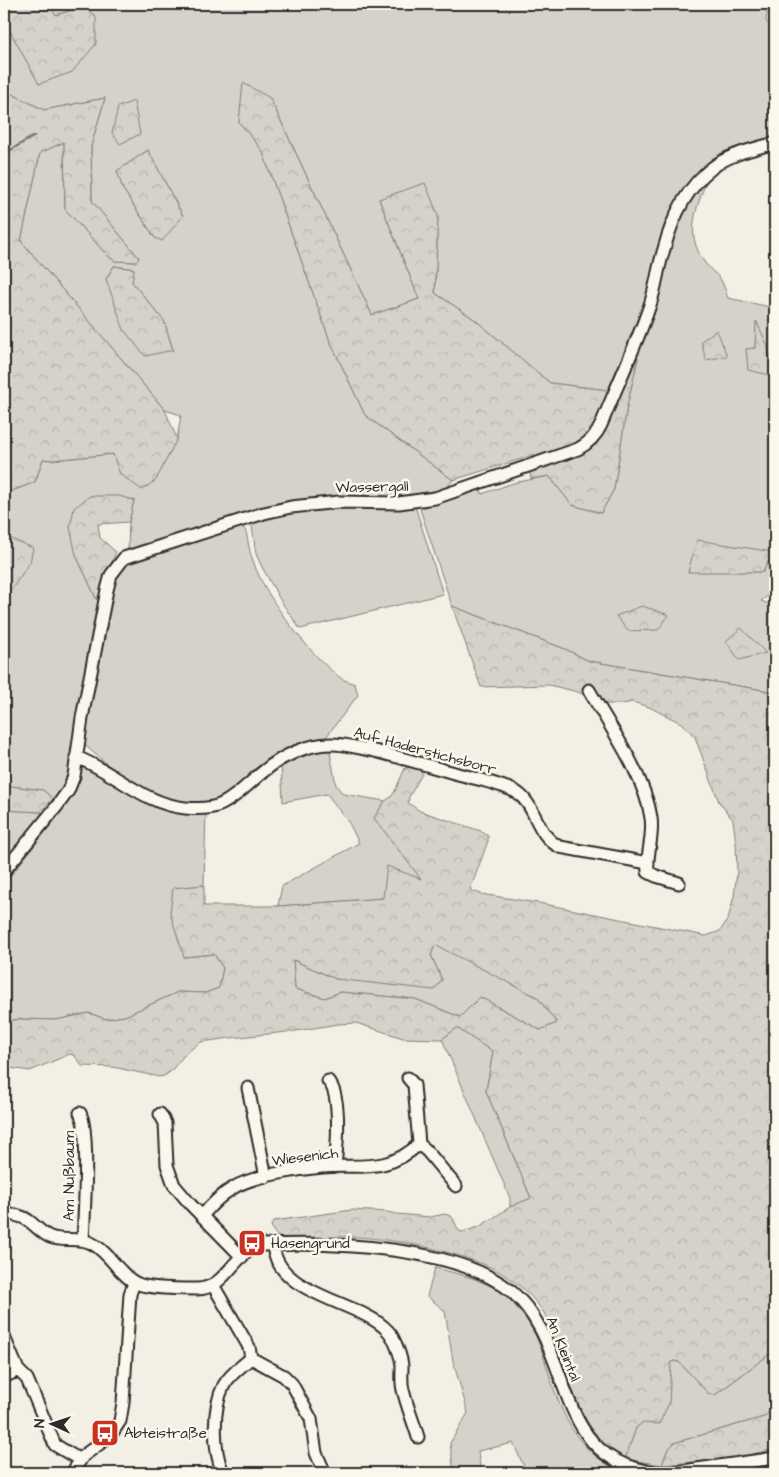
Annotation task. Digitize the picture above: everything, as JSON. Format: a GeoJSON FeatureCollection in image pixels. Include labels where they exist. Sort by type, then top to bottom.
{"type":"FeatureCollection","features":[{"type":"Feature","properties":{"kind":"street","name":"Wassergall"},"geometry":{"type":"LineString","coordinates":[[4,871],[68,791],[74,776],[111,575],[124,558],[291,506],[339,502],[399,503],[435,498],[586,445],[601,425],[651,304],[664,249],[674,220],[687,196],[696,183],[712,168],[723,161],[775,143]]}},
{"type":"Feature","properties":{"kind":"street"},"geometry":{"type":"LineString","coordinates":[[589,690],[625,751],[648,803],[652,827],[648,872],[679,882]]}},
{"type":"Feature","properties":{"kind":"street","name":"Auf Haderstichsborr"},"geometry":{"type":"LineString","coordinates":[[76,757],[92,763],[141,794],[163,803],[185,808],[211,808],[230,799],[264,770],[283,758],[319,745],[330,743],[347,745],[400,757],[516,793],[528,806],[545,836],[552,843],[560,847],[648,863]]}},
{"type":"Feature","properties":{"kind":"street"},"geometry":{"type":"LineString","coordinates":[[408,1078],[414,1085],[419,1144],[456,1186]]}},
{"type":"Feature","properties":{"kind":"street"},"geometry":{"type":"LineString","coordinates":[[328,1081],[334,1088],[337,1117],[338,1137],[335,1166]]}},
{"type":"Feature","properties":{"kind":"street"},"geometry":{"type":"LineString","coordinates":[[248,1088],[266,1177]]}},
{"type":"Feature","properties":{"kind":"street","name":"Am Nußbaum"},"geometry":{"type":"LineString","coordinates":[[80,1113],[84,1121],[86,1178],[83,1240]]}},
{"type":"Feature","properties":{"kind":"street"},"geometry":{"type":"LineString","coordinates":[[4,1214],[24,1218],[42,1233],[52,1237],[62,1240],[83,1240],[97,1246],[134,1283],[145,1286],[194,1289],[204,1288],[221,1280],[242,1257],[180,1194],[170,1176],[165,1156],[165,1123],[160,1114]]}},
{"type":"Feature","properties":{"kind":"street","name":"Wiesenich"},"geometry":{"type":"LineString","coordinates":[[202,1216],[221,1196],[233,1187],[247,1182],[310,1168],[359,1167],[381,1164],[402,1157],[419,1144]]}},
{"type":"Feature","properties":{"kind":"street"},"geometry":{"type":"LineString","coordinates":[[273,1245],[278,1263],[295,1281],[334,1302],[354,1309],[388,1332],[402,1361],[402,1389],[418,1437]]}},
{"type":"Feature","properties":{"kind":"street","name":"An Kleintal"},"geometry":{"type":"LineString","coordinates":[[242,1257],[255,1247],[273,1245],[351,1246],[392,1250],[464,1266],[501,1284],[518,1297],[533,1315],[548,1345],[573,1412],[585,1433],[596,1446],[616,1462],[630,1468],[651,1473],[668,1473],[775,1458]]}},
{"type":"Feature","properties":{"kind":"street"},"geometry":{"type":"LineString","coordinates":[[72,1473],[87,1452],[107,1440],[120,1421],[123,1403],[130,1294],[134,1283]]}},
{"type":"Feature","properties":{"kind":"street"},"geometry":{"type":"LineString","coordinates":[[213,1285],[250,1347],[252,1358]]}},
{"type":"Feature","properties":{"kind":"street"},"geometry":{"type":"LineString","coordinates":[[4,1337],[18,1370],[27,1379],[55,1444],[80,1460]]}},
{"type":"Feature","properties":{"kind":"street"},"geometry":{"type":"LineString","coordinates":[[223,1473],[216,1451],[218,1402],[228,1378],[252,1358]]}},
{"type":"Feature","properties":{"kind":"street"},"geometry":{"type":"LineString","coordinates":[[252,1358],[284,1376],[292,1384],[311,1419],[316,1453],[325,1473]]}},
{"type":"Feature","properties":{"kind":"street"},"geometry":{"type":"LineString","coordinates":[[4,1376],[18,1370]]}},
{"type":"Feature","properties":{"kind":"green space"},"geometry":{"type":"Polygon","coordinates":[[[4,4],[6,4],[4,20],[4,4]]]}},
{"type":"Feature","properties":{"kind":"green space"},"geometry":{"type":"Polygon","coordinates":[[[6,4],[48,4],[56,15],[83,7],[96,16],[96,44],[72,72],[39,84],[4,20],[6,4]]]}},
{"type":"Feature","properties":{"kind":"green space"},"geometry":{"type":"Polygon","coordinates":[[[48,4],[768,4],[766,22],[775,26],[775,139],[697,176],[665,223],[645,301],[608,390],[550,383],[474,319],[435,293],[438,215],[379,199],[419,299],[372,315],[270,98],[239,122],[262,150],[330,341],[365,415],[453,480],[443,492],[396,499],[301,501],[128,551],[129,522],[134,500],[90,496],[76,555],[97,600],[101,603],[69,775],[58,799],[53,799],[43,790],[10,786],[4,778],[4,601],[12,540],[4,536],[4,494],[35,482],[43,459],[52,460],[113,454],[120,474],[177,439],[181,415],[165,410],[21,241],[40,153],[64,142],[65,209],[108,256],[115,261],[135,262],[139,258],[92,201],[91,146],[105,98],[44,110],[4,90],[4,20],[39,83],[83,7],[55,15],[48,4]],[[148,150],[117,171],[123,189],[155,238],[183,216],[148,150]],[[114,266],[106,279],[110,288],[173,350],[164,321],[132,282],[134,269],[114,266]]]}},
{"type":"Feature","properties":{"kind":"green space"},"geometry":{"type":"Polygon","coordinates":[[[243,83],[270,98],[372,315],[419,299],[379,199],[425,183],[438,215],[435,293],[474,319],[550,383],[608,390],[616,397],[633,353],[638,358],[627,406],[614,489],[601,513],[572,505],[549,476],[531,479],[529,468],[534,455],[453,480],[365,415],[330,341],[262,150],[239,122],[243,83]]]}},
{"type":"Feature","properties":{"kind":"green space"},"geometry":{"type":"Polygon","coordinates":[[[4,90],[44,110],[105,98],[91,146],[92,201],[139,258],[136,262],[115,261],[108,256],[65,209],[64,142],[40,153],[21,241],[165,410],[177,439],[156,480],[142,490],[120,474],[113,454],[52,460],[43,459],[35,482],[4,494],[4,90]]]}},
{"type":"Feature","properties":{"kind":"green space"},"geometry":{"type":"Polygon","coordinates":[[[134,101],[140,134],[120,144],[112,133],[118,107],[134,101]]]}},
{"type":"Feature","properties":{"kind":"green space"},"geometry":{"type":"Polygon","coordinates":[[[148,150],[183,216],[162,241],[155,238],[123,189],[117,171],[148,150]]]}},
{"type":"Feature","properties":{"kind":"green space"},"geometry":{"type":"Polygon","coordinates":[[[707,179],[694,222],[695,242],[699,252],[707,265],[721,280],[728,298],[775,308],[775,591],[761,601],[775,606],[775,692],[589,661],[565,649],[452,606],[420,509],[480,486],[482,494],[513,483],[549,476],[572,505],[601,513],[614,489],[627,406],[638,358],[633,353],[663,279],[669,244],[683,208],[707,179]],[[757,322],[755,348],[746,349],[774,375],[757,322]],[[773,552],[688,571],[763,572],[773,552]]]}},
{"type":"Feature","properties":{"kind":"green space"},"geometry":{"type":"Polygon","coordinates":[[[114,266],[134,269],[132,282],[164,321],[173,350],[145,356],[124,330],[106,279],[114,266]]]}},
{"type":"Feature","properties":{"kind":"green space"},"geometry":{"type":"Polygon","coordinates":[[[756,321],[767,344],[774,376],[748,370],[746,349],[755,348],[756,321]]]}},
{"type":"Feature","properties":{"kind":"green space"},"geometry":{"type":"Polygon","coordinates":[[[717,330],[727,356],[706,360],[701,341],[717,330]]]}},
{"type":"Feature","properties":{"kind":"green space"},"geometry":{"type":"Polygon","coordinates":[[[90,496],[119,496],[134,500],[129,522],[98,524],[100,538],[116,552],[97,600],[76,555],[70,527],[74,508],[90,496]]]}},
{"type":"Feature","properties":{"kind":"green space"},"geometry":{"type":"Polygon","coordinates":[[[327,505],[415,506],[443,594],[300,629],[282,603],[262,567],[256,554],[252,526],[256,520],[327,505]]]}},
{"type":"Feature","properties":{"kind":"green space"},"geometry":{"type":"Polygon","coordinates":[[[242,526],[246,533],[256,569],[280,612],[303,641],[327,666],[342,679],[355,684],[358,695],[323,741],[220,801],[200,805],[164,801],[122,777],[81,742],[117,572],[128,559],[242,526]]]}},
{"type":"Feature","properties":{"kind":"green space"},"geometry":{"type":"Polygon","coordinates":[[[4,536],[33,548],[30,562],[4,601],[4,536]]]}},
{"type":"Feature","properties":{"kind":"green space"},"geometry":{"type":"Polygon","coordinates":[[[697,540],[773,552],[763,572],[688,572],[697,540]]]}},
{"type":"Feature","properties":{"kind":"green space"},"geometry":{"type":"Polygon","coordinates":[[[452,606],[565,649],[589,661],[775,692],[775,1350],[715,1395],[709,1394],[679,1362],[671,1363],[669,1403],[659,1424],[642,1423],[636,1428],[625,1459],[610,1449],[597,1436],[587,1421],[578,1404],[554,1333],[545,1314],[523,1289],[505,1275],[482,1263],[447,1252],[390,1240],[356,1237],[284,1239],[275,1234],[272,1228],[271,1225],[274,1221],[352,1210],[430,1217],[445,1214],[451,1216],[458,1230],[462,1232],[479,1227],[510,1207],[531,1198],[486,1091],[493,1052],[457,1028],[442,1039],[403,1038],[356,1023],[201,1042],[187,1052],[170,1072],[159,1077],[113,1067],[82,1066],[75,1056],[70,1054],[30,1071],[4,1067],[4,1022],[20,1019],[56,1020],[89,1013],[105,1019],[125,1016],[178,992],[205,993],[219,988],[223,968],[214,954],[184,957],[170,913],[173,888],[204,885],[204,906],[278,906],[383,898],[387,866],[421,879],[374,818],[385,801],[395,791],[405,768],[412,767],[421,770],[422,774],[409,797],[408,803],[420,811],[481,831],[488,836],[488,841],[470,890],[481,894],[544,904],[706,936],[720,931],[728,919],[734,896],[737,872],[733,820],[719,802],[695,737],[683,724],[649,707],[632,702],[602,704],[578,692],[549,685],[481,687],[452,606]],[[435,945],[431,955],[442,980],[434,990],[336,979],[293,960],[295,989],[325,998],[340,992],[415,999],[460,1017],[480,997],[540,1030],[557,1023],[537,997],[435,945]]]}},
{"type":"Feature","properties":{"kind":"green space"},"geometry":{"type":"Polygon","coordinates":[[[642,606],[669,615],[658,630],[628,631],[616,616],[642,606]]]}},
{"type":"Feature","properties":{"kind":"green space"},"geometry":{"type":"Polygon","coordinates":[[[741,628],[766,653],[739,660],[726,641],[741,628]]]}},
{"type":"Feature","properties":{"kind":"green space"},"geometry":{"type":"Polygon","coordinates":[[[329,747],[336,785],[343,794],[385,801],[374,818],[422,879],[383,898],[278,906],[282,886],[359,843],[349,823],[327,794],[283,802],[281,763],[329,747]]]}},
{"type":"Feature","properties":{"kind":"green space"},"geometry":{"type":"Polygon","coordinates":[[[82,764],[130,791],[206,811],[204,885],[176,888],[184,957],[214,954],[223,968],[219,988],[205,993],[178,992],[125,1016],[105,1019],[89,1013],[56,1020],[20,1019],[4,1022],[4,884],[54,821],[76,789],[82,764]]]}},
{"type":"Feature","properties":{"kind":"green space"},"geometry":{"type":"Polygon","coordinates":[[[4,778],[10,786],[43,790],[53,799],[40,812],[4,810],[4,778]]]}},
{"type":"Feature","properties":{"kind":"green space"},"geometry":{"type":"Polygon","coordinates":[[[4,810],[46,814],[4,864],[4,810]]]}},
{"type":"Feature","properties":{"kind":"green space"},"geometry":{"type":"Polygon","coordinates":[[[435,944],[537,997],[557,1023],[540,1030],[480,997],[460,1017],[415,999],[340,992],[325,998],[295,989],[293,960],[336,979],[442,980],[431,955],[435,944]]]}},
{"type":"Feature","properties":{"kind":"green space"},"geometry":{"type":"Polygon","coordinates":[[[457,1028],[493,1052],[486,1091],[531,1198],[510,1207],[510,1198],[442,1039],[457,1028]]]}},
{"type":"Feature","properties":{"kind":"green space"},"geometry":{"type":"Polygon","coordinates":[[[435,1268],[462,1275],[495,1288],[510,1300],[535,1334],[560,1404],[575,1433],[596,1456],[626,1473],[527,1473],[513,1443],[478,1451],[481,1473],[454,1473],[450,1443],[468,1413],[453,1361],[445,1311],[427,1296],[435,1268]]]}},
{"type":"Feature","properties":{"kind":"green space"},"geometry":{"type":"Polygon","coordinates":[[[775,1350],[775,1388],[771,1390],[774,1408],[764,1417],[674,1443],[667,1451],[662,1465],[625,1459],[636,1428],[642,1423],[671,1363],[679,1362],[709,1394],[715,1395],[775,1350]]]}},
{"type":"Feature","properties":{"kind":"green space"},"geometry":{"type":"Polygon","coordinates":[[[775,1388],[775,1449],[733,1458],[662,1465],[667,1451],[674,1443],[764,1417],[774,1408],[768,1396],[771,1390],[775,1388]]]}},
{"type":"Feature","properties":{"kind":"green space"},"geometry":{"type":"Polygon","coordinates":[[[775,1462],[775,1471],[768,1473],[704,1473],[775,1462]]]}},
{"type":"Feature","properties":{"kind":"waterway"},"geometry":{"type":"LineString","coordinates":[[4,154],[34,136]]}},
{"type":"Feature","properties":{"kind":"place","name":"Hasengrund"},"geometry":{"type":"Point","coordinates":[252,1243]}},
{"type":"Feature","properties":{"kind":"place","name":"Abteistraße"},"geometry":{"type":"Point","coordinates":[105,1433]}}]}
